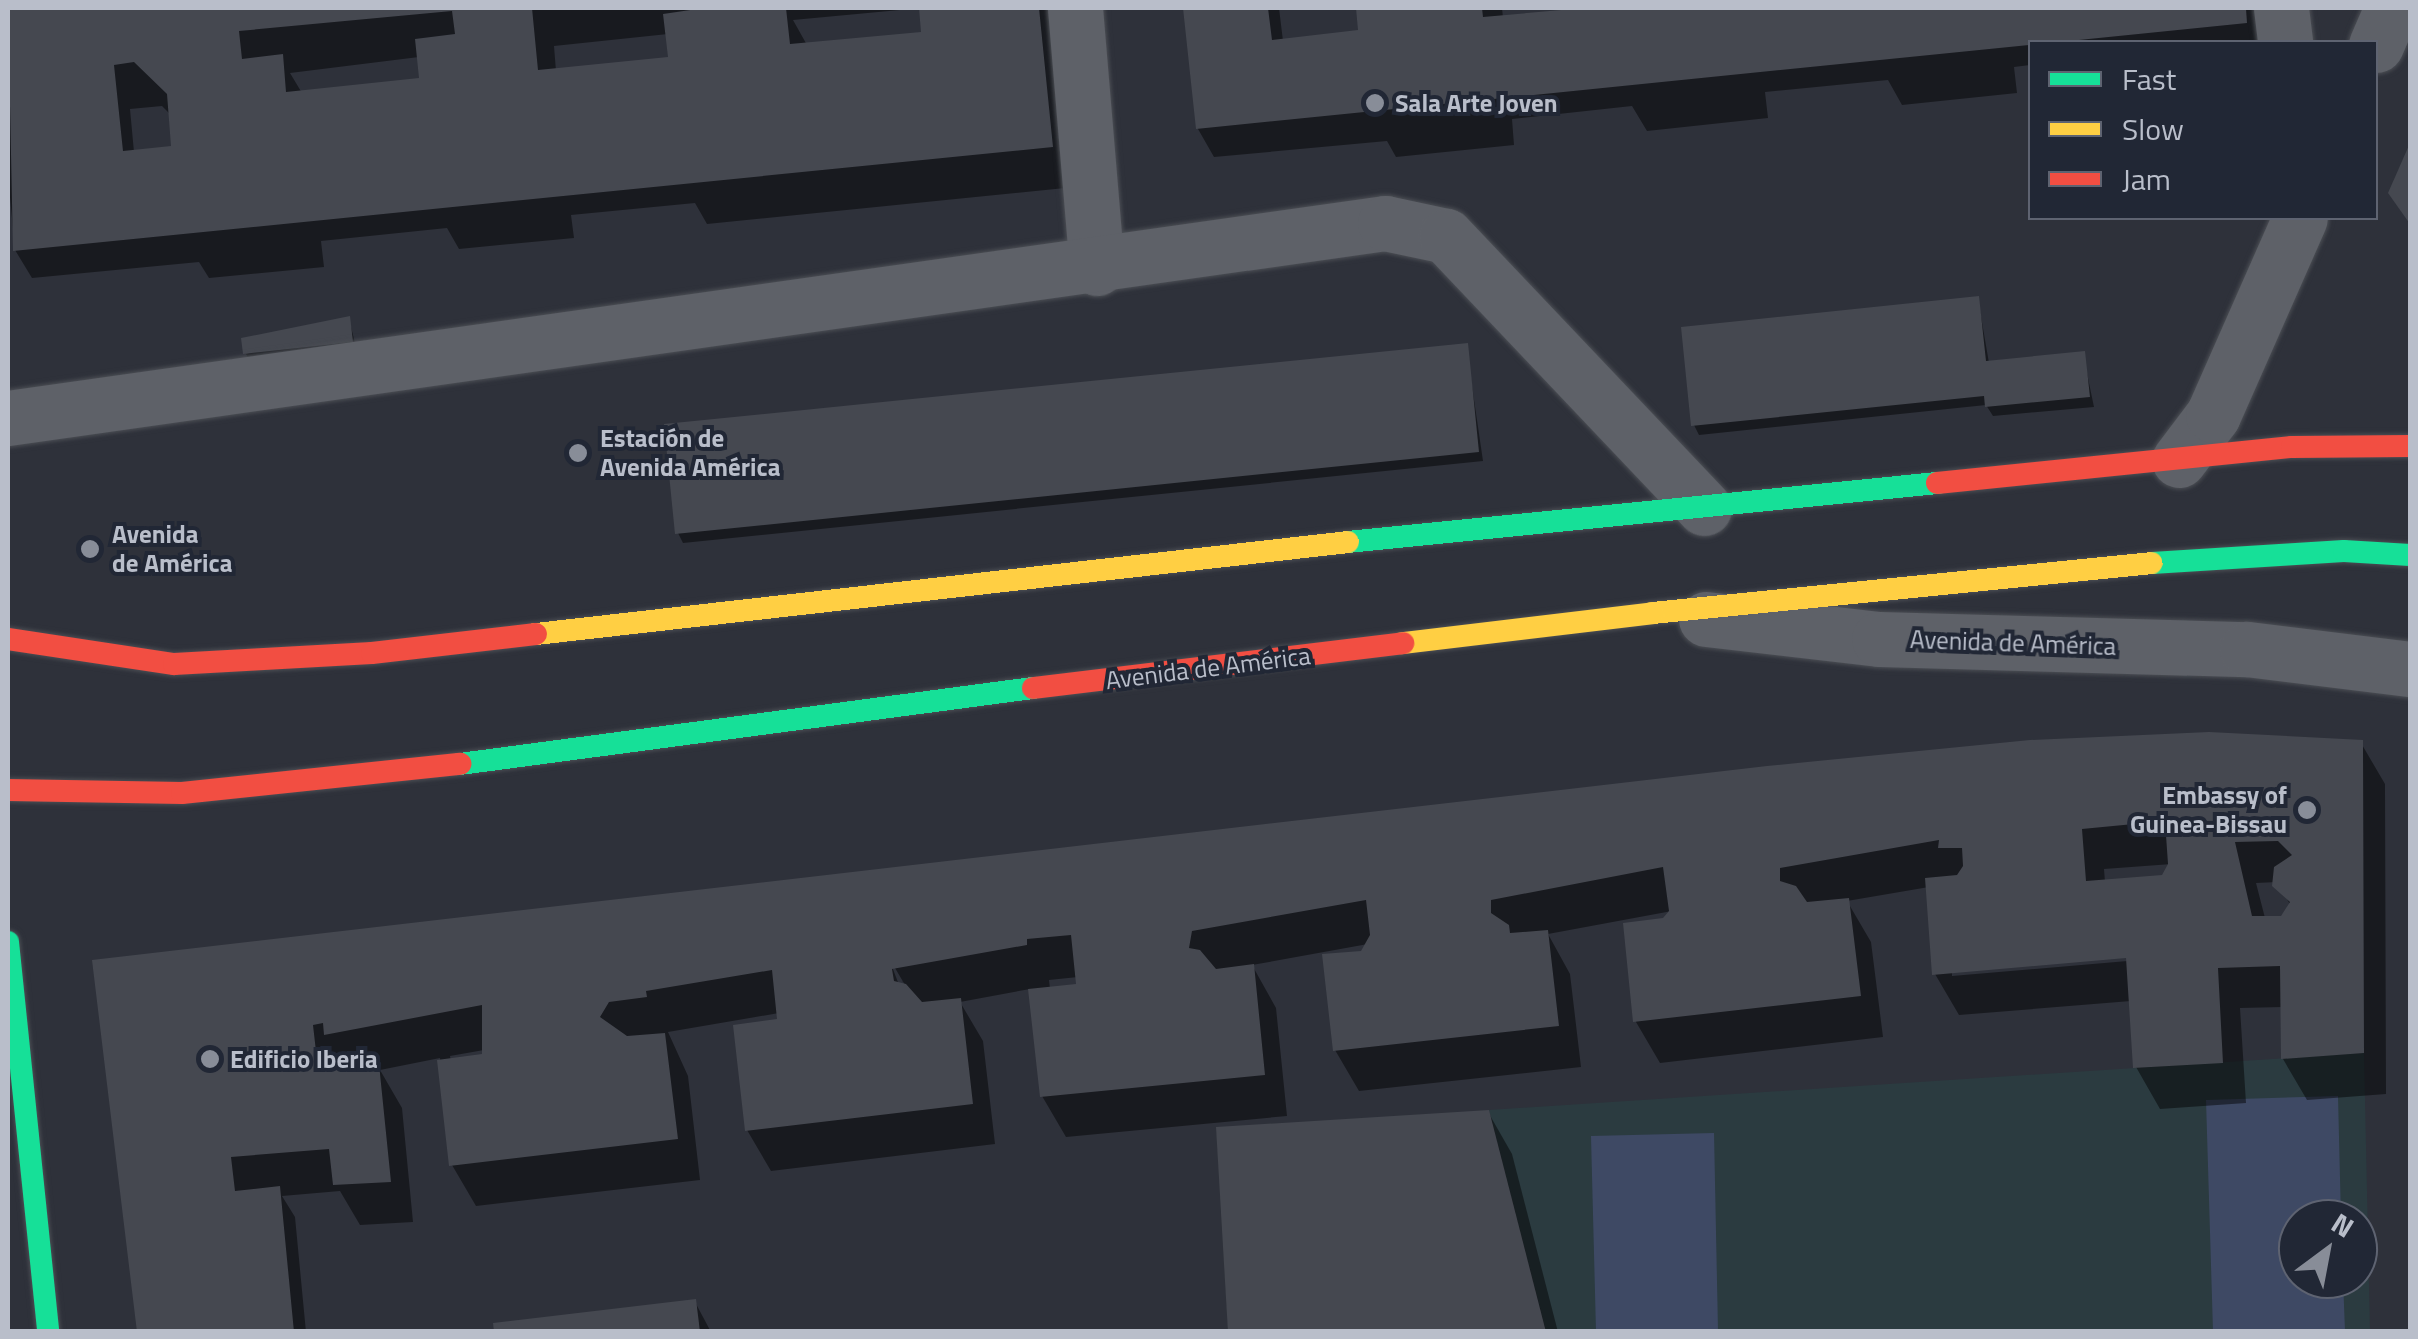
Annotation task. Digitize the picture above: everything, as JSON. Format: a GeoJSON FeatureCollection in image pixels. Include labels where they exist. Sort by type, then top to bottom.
{"type":"FeatureCollection","features":[{"type":"Feature","properties":{"kind":"main road"},"geometry":{"type":"LineString","coordinates":[[8,639],[174,664],[372,653],[1220,555],[2292,447],[2410,446]]}},
{"type":"Feature","properties":{"kind":"main road"},"geometry":{"type":"LineString","coordinates":[[1653,614],[2153,563],[2344,551],[2410,555]]}},
{"type":"Feature","properties":{"kind":"main road","name":"Avenida de América"},"geometry":{"type":"LineString","coordinates":[[8,790],[182,793],[386,775],[798,716],[1653,614]]}},
{"type":"Feature","properties":{"kind":"main road"},"geometry":{"type":"LineString","coordinates":[[8,942],[48,1332]]}},
{"type":"Feature","properties":{"kind":"street"},"geometry":{"type":"LineString","coordinates":[[1075,8],[1096,268]]}},
{"type":"Feature","properties":{"kind":"street"},"geometry":{"type":"LineString","coordinates":[[2280,8],[2285,40]]}},
{"type":"Feature","properties":{"kind":"street"},"geometry":{"type":"LineString","coordinates":[[2378,40],[2392,8]]}},
{"type":"Feature","properties":{"kind":"street"},"geometry":{"type":"LineString","coordinates":[[2179,460],[2213,415],[2299,220]]}},
{"type":"Feature","properties":{"kind":"street"},"geometry":{"type":"LineString","coordinates":[[8,418],[1096,268],[1385,224],[1446,236],[1704,508]]}},
{"type":"Feature","properties":{"kind":"street","name":"Avenida de América"},"geometry":{"type":"LineString","coordinates":[[1653,614],[1879,639],[2247,649],[2410,669]]}},
{"type":"Feature","properties":{"kind":"shaded area"},"geometry":{"type":"Polygon","coordinates":[[[2364,1053],[2367,1199],[2278,1199],[2278,1299],[2369,1299],[2370,1331],[1546,1331],[1489,1110],[2364,1053]]]}},
{"type":"Feature","properties":{"kind":"water"},"geometry":{"type":"Polygon","coordinates":[[[2338,1096],[2341,1199],[2278,1199],[2278,1299],[2344,1299],[2345,1331],[2213,1331],[2206,1100],[2338,1096]]]}},
{"type":"Feature","properties":{"kind":"water"},"geometry":{"type":"Polygon","coordinates":[[[1714,1133],[1718,1331],[1596,1331],[1591,1136],[1714,1133]]]}},
{"type":"Feature","properties":{"kind":"building"},"geometry":{"type":"Polygon","coordinates":[[[8,8],[532,8],[538,70],[668,57],[663,14],[704,8],[786,8],[790,44],[921,32],[919,8],[1039,8],[1053,147],[13,251],[8,8]],[[452,11],[239,31],[242,59],[283,54],[286,92],[419,78],[415,39],[455,34],[452,11]],[[134,62],[114,65],[123,151],[171,146],[167,94],[134,62]]]}},
{"type":"Feature","properties":{"kind":"building"},"geometry":{"type":"Polygon","coordinates":[[[1183,8],[1268,8],[1272,40],[1358,30],[1356,8],[1482,8],[1483,17],[1584,8],[2246,8],[2247,23],[2078,40],[2028,40],[2028,45],[1196,129],[1183,8]]]}},
{"type":"Feature","properties":{"kind":"building"},"geometry":{"type":"Polygon","coordinates":[[[2410,143],[2410,224],[2388,193],[2410,143]]]}},
{"type":"Feature","properties":{"kind":"building"},"geometry":{"type":"Polygon","coordinates":[[[1979,296],[1986,361],[2085,351],[2090,397],[1985,407],[1984,396],[1691,426],[1681,327],[1979,296]]]}},
{"type":"Feature","properties":{"kind":"building"},"geometry":{"type":"Polygon","coordinates":[[[350,316],[353,342],[243,354],[241,338],[350,316]]]}},
{"type":"Feature","properties":{"kind":"building"},"geometry":{"type":"Polygon","coordinates":[[[1468,343],[1479,452],[675,534],[664,424],[1468,343]]]}},
{"type":"Feature","properties":{"kind":"building"},"geometry":{"type":"Polygon","coordinates":[[[2209,732],[2363,740],[2364,1053],[2281,1059],[2280,966],[2218,968],[2223,1063],[2133,1068],[2126,958],[1932,975],[1925,878],[1957,875],[1963,866],[1962,848],[1938,848],[1939,840],[1780,868],[1780,881],[1796,886],[1807,902],[1849,898],[1861,996],[1633,1022],[1623,923],[1663,918],[1669,911],[1663,867],[1491,900],[1491,913],[1509,925],[1510,933],[1548,930],[1559,1026],[1333,1051],[1322,954],[1361,951],[1370,935],[1366,900],[1192,931],[1189,948],[1200,950],[1216,969],[1254,964],[1265,1075],[1040,1097],[1028,989],[1076,984],[1071,935],[1027,939],[1027,945],[892,969],[894,981],[906,984],[922,1002],[961,998],[973,1104],[745,1131],[733,1025],[777,1019],[772,970],[646,991],[647,997],[609,1002],[600,1017],[627,1036],[665,1033],[678,1139],[449,1166],[437,1060],[482,1054],[482,1005],[324,1035],[323,1023],[313,1025],[318,1069],[379,1064],[391,1182],[333,1185],[329,1149],[231,1157],[235,1191],[280,1186],[294,1332],[137,1332],[92,960],[1767,766],[2030,740],[2209,732]],[[2165,821],[2082,829],[2086,881],[2162,875],[2168,864],[2165,821]],[[2278,841],[2235,842],[2252,916],[2281,916],[2290,902],[2272,886],[2274,867],[2292,855],[2278,841]]]}},
{"type":"Feature","properties":{"kind":"building"},"geometry":{"type":"Polygon","coordinates":[[[1489,1110],[1546,1332],[1228,1332],[1216,1127],[1489,1110]]]}},
{"type":"Feature","properties":{"kind":"building"},"geometry":{"type":"Polygon","coordinates":[[[696,1299],[700,1332],[494,1332],[493,1323],[696,1299]]]}},
{"type":"Feature","properties":{"kind":"traffic: fast"},"geometry":{"type":"LineString","coordinates":[[1348,542],[1937,483]]}},
{"type":"Feature","properties":{"kind":"traffic: fast"},"geometry":{"type":"LineString","coordinates":[[2152,563],[2344,551],[2410,555]]}},
{"type":"Feature","properties":{"kind":"traffic: fast"},"geometry":{"type":"LineString","coordinates":[[460,764],[1033,688]]}},
{"type":"Feature","properties":{"kind":"traffic: fast"},"geometry":{"type":"LineString","coordinates":[[8,942],[48,1332]]}},
{"type":"Feature","properties":{"kind":"traffic: slow"},"geometry":{"type":"LineString","coordinates":[[536,634],[1348,542]]}},
{"type":"Feature","properties":{"kind":"traffic: slow"},"geometry":{"type":"LineString","coordinates":[[1653,613],[2152,563]]}},
{"type":"Feature","properties":{"kind":"traffic: slow"},"geometry":{"type":"LineString","coordinates":[[1403,643],[1653,613]]}},
{"type":"Feature","properties":{"kind":"traffic: jam"},"geometry":{"type":"LineString","coordinates":[[1937,483],[2292,447],[2410,446]]}},
{"type":"Feature","properties":{"kind":"traffic: jam"},"geometry":{"type":"LineString","coordinates":[[8,639],[174,664],[372,653],[536,634]]}},
{"type":"Feature","properties":{"kind":"traffic: jam"},"geometry":{"type":"LineString","coordinates":[[1033,688],[1403,643]]}},
{"type":"Feature","properties":{"kind":"traffic: jam"},"geometry":{"type":"LineString","coordinates":[[8,790],[182,793],[460,764]]}},
{"type":"Feature","properties":{"kind":"place","name":"Sala Arte Joven"},"geometry":{"type":"Point","coordinates":[1375,103]}},
{"type":"Feature","properties":{"kind":"place","name":"Estación de Avenida América"},"geometry":{"type":"Point","coordinates":[578,453]}},
{"type":"Feature","properties":{"kind":"place","name":"Avenida de América"},"geometry":{"type":"Point","coordinates":[90,549]}},
{"type":"Feature","properties":{"kind":"place","name":"Embassy of Guinea-Bissau"},"geometry":{"type":"Point","coordinates":[2307,810]}},
{"type":"Feature","properties":{"kind":"place","name":"Edificio Iberia"},"geometry":{"type":"Point","coordinates":[210,1059]}}]}
